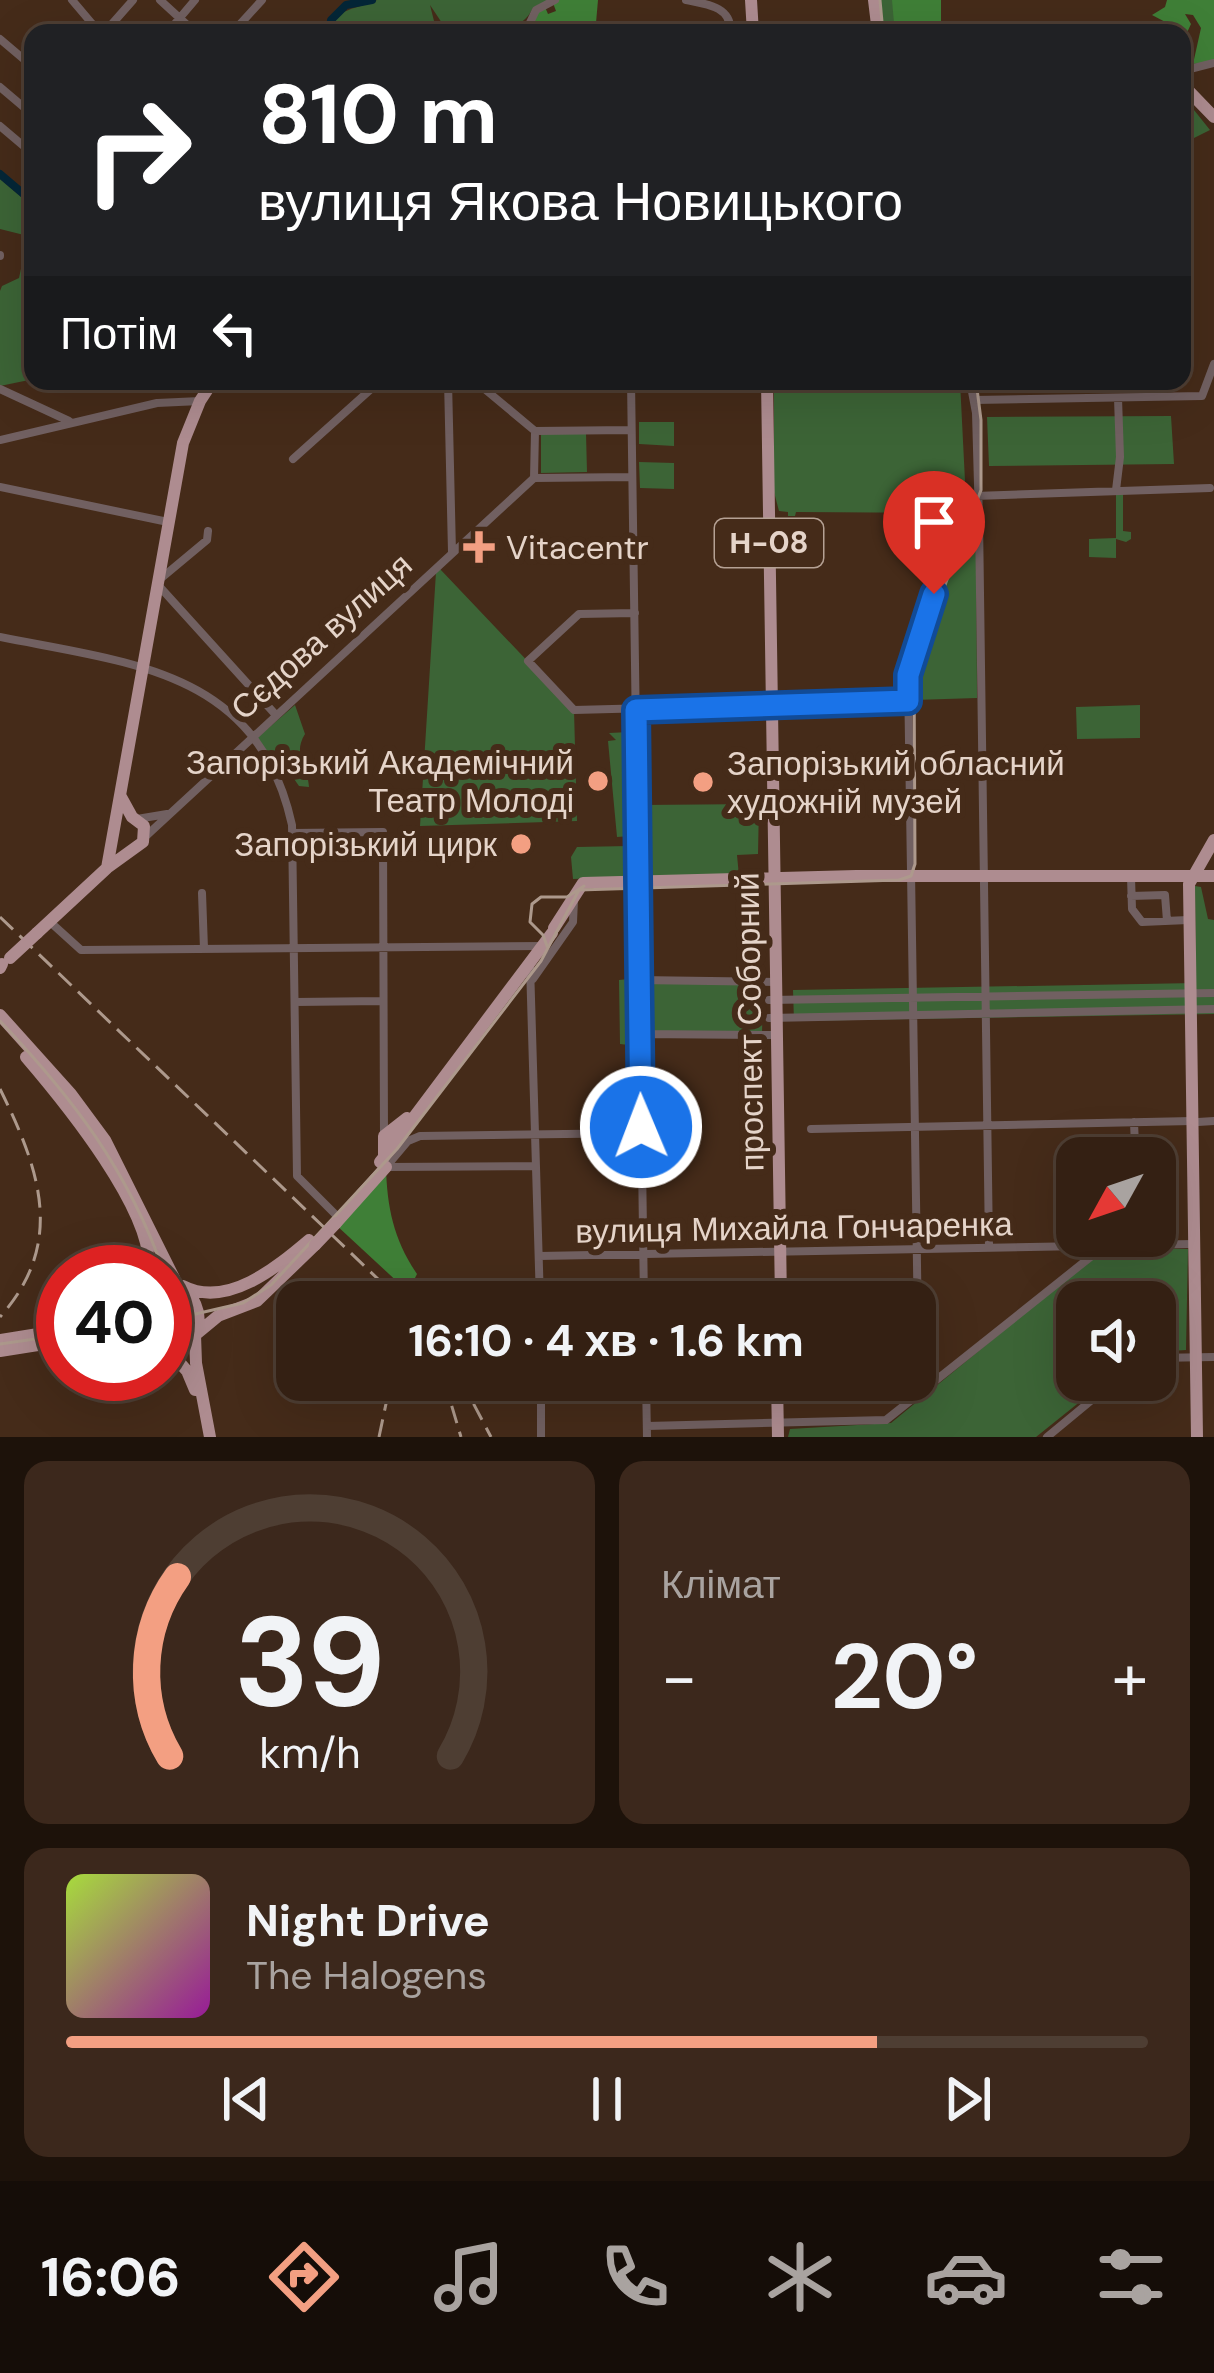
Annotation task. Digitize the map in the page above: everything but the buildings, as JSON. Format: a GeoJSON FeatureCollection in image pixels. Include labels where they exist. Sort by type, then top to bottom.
{"type":"FeatureCollection","features":[{"type":"Feature","properties":{"kind":"main road"},"geometry":{"type":"LineString","coordinates":[[1191,87],[1214,113]]}},
{"type":"Feature","properties":{"kind":"main road"},"geometry":{"type":"LineString","coordinates":[[107,868],[184,443],[209,390]]}},
{"type":"Feature","properties":{"kind":"main road","name":"проспект Соборний"},"geometry":{"type":"LineString","coordinates":[[763,390],[777,1281]]}},
{"type":"Feature","properties":{"kind":"main road"},"geometry":{"type":"LineString","coordinates":[[115,828],[119,844],[140,842],[144,826],[122,797]]}},
{"type":"Feature","properties":{"kind":"main road"},"geometry":{"type":"LineString","coordinates":[[115,828],[134,818]]}},
{"type":"Feature","properties":{"kind":"main road","name":"Сєдова вулиця"},"geometry":{"type":"LineString","coordinates":[[3,964],[140,842]]}},
{"type":"Feature","properties":{"kind":"main road"},"geometry":{"type":"LineString","coordinates":[[1201,1437],[1205,1357],[1197,1244],[1188,920],[1194,876],[1214,844]]}},
{"type":"Feature","properties":{"kind":"main road"},"geometry":{"type":"LineString","coordinates":[[984,878],[1194,876]]}},
{"type":"Feature","properties":{"kind":"main road"},"geometry":{"type":"LineString","coordinates":[[1191,1001],[1194,876]]}},
{"type":"Feature","properties":{"kind":"main road"},"geometry":{"type":"LineString","coordinates":[[192,1338],[218,1316],[257,1301],[383,1162],[413,1114],[530,964],[579,888],[636,883],[1214,878]]}},
{"type":"Feature","properties":{"kind":"main road"},"geometry":{"type":"LineString","coordinates":[[0,1016],[71,1094],[105,1140],[157,1245]]}},
{"type":"Feature","properties":{"kind":"main road"},"geometry":{"type":"LineString","coordinates":[[0,1030],[64,1101],[97,1147],[146,1245]]}},
{"type":"Feature","properties":{"kind":"main road"},"geometry":{"type":"LineString","coordinates":[[383,1162],[384,1136],[413,1114]]}},
{"type":"Feature","properties":{"kind":"main road"},"geometry":{"type":"LineString","coordinates":[[192,1287],[208,1294],[233,1288],[264,1275],[312,1242]]}},
{"type":"Feature","properties":{"kind":"main road"},"geometry":{"type":"LineString","coordinates":[[192,1302],[198,1309],[196,1363],[207,1437]]}},
{"type":"Feature","properties":{"kind":"main road"},"geometry":{"type":"LineString","coordinates":[[0,1340],[36,1334]]}},
{"type":"Feature","properties":{"kind":"main road"},"geometry":{"type":"LineString","coordinates":[[0,1351],[36,1345]]}},
{"type":"Feature","properties":{"kind":"main road"},"geometry":{"type":"LineString","coordinates":[[192,1379],[207,1437]]}},
{"type":"Feature","properties":{"kind":"main road"},"geometry":{"type":"LineString","coordinates":[[780,1401],[781,1431]]}},
{"type":"Feature","properties":{"kind":"street"},"geometry":{"type":"LineString","coordinates":[[72,0],[94,24]]}},
{"type":"Feature","properties":{"kind":"street"},"geometry":{"type":"LineString","coordinates":[[110,24],[133,0]]}},
{"type":"Feature","properties":{"kind":"street"},"geometry":{"type":"LineString","coordinates":[[160,0],[186,24]]}},
{"type":"Feature","properties":{"kind":"street"},"geometry":{"type":"LineString","coordinates":[[174,24],[195,0]]}},
{"type":"Feature","properties":{"kind":"street"},"geometry":{"type":"LineString","coordinates":[[240,24],[262,0]]}},
{"type":"Feature","properties":{"kind":"street"},"geometry":{"type":"LineString","coordinates":[[529,24],[536,10],[555,0]]}},
{"type":"Feature","properties":{"kind":"street"},"geometry":{"type":"LineString","coordinates":[[686,0],[722,10],[731,24]]}},
{"type":"Feature","properties":{"kind":"street"},"geometry":{"type":"LineString","coordinates":[[0,39],[24,59]]}},
{"type":"Feature","properties":{"kind":"street"},"geometry":{"type":"LineString","coordinates":[[0,87],[24,107]]}},
{"type":"Feature","properties":{"kind":"street"},"geometry":{"type":"LineString","coordinates":[[0,126],[24,146]]}},
{"type":"Feature","properties":{"kind":"street"},"geometry":{"type":"LineString","coordinates":[[974,400],[1202,396],[1214,364]]}},
{"type":"Feature","properties":{"kind":"street"},"geometry":{"type":"LineString","coordinates":[[0,388],[70,421]]}},
{"type":"Feature","properties":{"kind":"street"},"geometry":{"type":"LineString","coordinates":[[293,459],[370,390]]}},
{"type":"Feature","properties":{"kind":"street"},"geometry":{"type":"LineString","coordinates":[[448,390],[452,552]]}},
{"type":"Feature","properties":{"kind":"street"},"geometry":{"type":"LineString","coordinates":[[486,390],[535,430],[630,430]]}},
{"type":"Feature","properties":{"kind":"street"},"geometry":{"type":"LineString","coordinates":[[631,390],[644,1281]]}},
{"type":"Feature","properties":{"kind":"street"},"geometry":{"type":"LineString","coordinates":[[972,390],[979,520],[989,1248]]}},
{"type":"Feature","properties":{"kind":"street"},"geometry":{"type":"LineString","coordinates":[[1116,490],[1118,398]]}},
{"type":"Feature","properties":{"kind":"street"},"geometry":{"type":"LineString","coordinates":[[0,440],[157,403],[200,401]]}},
{"type":"Feature","properties":{"kind":"street"},"geometry":{"type":"LineString","coordinates":[[535,430],[535,478],[632,477]]}},
{"type":"Feature","properties":{"kind":"street","name":"Сєдова вулиця"},"geometry":{"type":"LineString","coordinates":[[140,842],[535,478]]}},
{"type":"Feature","properties":{"kind":"street"},"geometry":{"type":"LineString","coordinates":[[0,487],[170,522]]}},
{"type":"Feature","properties":{"kind":"street"},"geometry":{"type":"LineString","coordinates":[[975,496],[1210,488]]}},
{"type":"Feature","properties":{"kind":"street"},"geometry":{"type":"LineString","coordinates":[[916,1281],[908,675],[975,496]]}},
{"type":"Feature","properties":{"kind":"street"},"geometry":{"type":"LineString","coordinates":[[208,531],[207,540],[157,582],[275,714]]}},
{"type":"Feature","properties":{"kind":"street"},"geometry":{"type":"LineString","coordinates":[[635,614],[579,614],[527,661],[574,710],[908,701]]}},
{"type":"Feature","properties":{"kind":"street"},"geometry":{"type":"LineString","coordinates":[[0,637],[143,666],[188,684],[230,712],[251,735],[285,790],[292,833],[297,1176],[334,1218]]}},
{"type":"Feature","properties":{"kind":"street"},"geometry":{"type":"LineString","coordinates":[[134,818],[168,814]]}},
{"type":"Feature","properties":{"kind":"street"},"geometry":{"type":"LineString","coordinates":[[292,833],[383,832],[384,1136]]}},
{"type":"Feature","properties":{"kind":"street"},"geometry":{"type":"LineString","coordinates":[[1131,877],[1132,909],[1142,922],[1188,920]]}},
{"type":"Feature","properties":{"kind":"street"},"geometry":{"type":"LineString","coordinates":[[532,981],[573,922],[579,888]]}},
{"type":"Feature","properties":{"kind":"street"},"geometry":{"type":"LineString","coordinates":[[202,893],[204,950]]}},
{"type":"Feature","properties":{"kind":"street"},"geometry":{"type":"LineString","coordinates":[[1131,896],[1165,895],[1166,921]]}},
{"type":"Feature","properties":{"kind":"street"},"geometry":{"type":"LineString","coordinates":[[50,921],[81,950],[383,947],[550,936]]}},
{"type":"Feature","properties":{"kind":"street"},"geometry":{"type":"LineString","coordinates":[[530,964],[539,1281]]}},
{"type":"Feature","properties":{"kind":"street"},"geometry":{"type":"LineString","coordinates":[[638,980],[772,982]]}},
{"type":"Feature","properties":{"kind":"street"},"geometry":{"type":"LineString","coordinates":[[773,1018],[1191,1001],[1214,993]]}},
{"type":"Feature","properties":{"kind":"street"},"geometry":{"type":"LineString","coordinates":[[772,1000],[985,994],[1191,1001],[1214,1009]]}},
{"type":"Feature","properties":{"kind":"street"},"geometry":{"type":"LineString","coordinates":[[294,1002],[383,1001]]}},
{"type":"Feature","properties":{"kind":"street"},"geometry":{"type":"LineString","coordinates":[[639,1034],[773,1035]]}},
{"type":"Feature","properties":{"kind":"street"},"geometry":{"type":"LineString","coordinates":[[811,1129],[1214,1121]]}},
{"type":"Feature","properties":{"kind":"street"},"geometry":{"type":"LineString","coordinates":[[1134,1122],[1135,1137]]}},
{"type":"Feature","properties":{"kind":"street"},"geometry":{"type":"LineString","coordinates":[[383,1162],[414,1137],[641,1133]]}},
{"type":"Feature","properties":{"kind":"street"},"geometry":{"type":"LineString","coordinates":[[383,1162],[535,1166]]}},
{"type":"Feature","properties":{"kind":"street","name":"вулиця Михайла Гончаренка"},"geometry":{"type":"LineString","coordinates":[[1176,1243],[1197,1244]]}},
{"type":"Feature","properties":{"kind":"street","name":"вулиця Михайла Гончаренка"},"geometry":{"type":"LineString","coordinates":[[538,1256],[1056,1247]]}},
{"type":"Feature","properties":{"kind":"street"},"geometry":{"type":"LineString","coordinates":[[936,1382],[1090,1257]]}},
{"type":"Feature","properties":{"kind":"street"},"geometry":{"type":"LineString","coordinates":[[541,1401],[542,1437]]}},
{"type":"Feature","properties":{"kind":"street"},"geometry":{"type":"LineString","coordinates":[[646,1401],[647,1432],[781,1431],[886,1420],[912,1401]]}},
{"type":"Feature","properties":{"kind":"street"},"geometry":{"type":"LineString","coordinates":[[1047,1437],[1091,1401]]}},
{"type":"Feature","properties":{"kind":"green space"},"geometry":{"type":"Polygon","coordinates":[[[377,0],[550,0],[533,8],[518,24],[443,24],[430,5],[435,24],[334,24],[342,13],[377,0]]]}},
{"type":"Feature","properties":{"kind":"green space"},"geometry":{"type":"Polygon","coordinates":[[[598,0],[596,23],[530,24],[537,11],[545,7],[548,14],[556,11],[553,3],[598,0]]]}},
{"type":"Feature","properties":{"kind":"green space"},"geometry":{"type":"Polygon","coordinates":[[[881,0],[939,0],[940,24],[883,24],[881,0]]]}},
{"type":"Feature","properties":{"kind":"green space"},"geometry":{"type":"Polygon","coordinates":[[[892,0],[941,0],[941,24],[894,23],[892,0]]]}},
{"type":"Feature","properties":{"kind":"green space"},"geometry":{"type":"Polygon","coordinates":[[[1167,0],[1214,0],[1214,62],[1193,64],[1201,28],[1193,15],[1185,14],[1191,24],[1169,24],[1152,15],[1167,0]]]}},
{"type":"Feature","properties":{"kind":"green space"},"geometry":{"type":"Polygon","coordinates":[[[1191,106],[1210,130],[1191,140],[1191,106]]]}},
{"type":"Feature","properties":{"kind":"green space"},"geometry":{"type":"Polygon","coordinates":[[[0,179],[24,199],[24,235],[0,229],[0,179]]]}},
{"type":"Feature","properties":{"kind":"green space"},"geometry":{"type":"Polygon","coordinates":[[[24,255],[24,381],[0,386],[0,291],[19,278],[24,255]]]}},
{"type":"Feature","properties":{"kind":"green space"},"geometry":{"type":"Polygon","coordinates":[[[774,390],[960,390],[965,481],[955,513],[796,512],[788,516],[779,511],[774,492],[774,390]]]}},
{"type":"Feature","properties":{"kind":"green space"},"geometry":{"type":"Polygon","coordinates":[[[1171,416],[1174,464],[989,466],[987,417],[1171,416]]]}},
{"type":"Feature","properties":{"kind":"green space"},"geometry":{"type":"Polygon","coordinates":[[[639,422],[674,422],[674,446],[639,444],[639,422]]]}},
{"type":"Feature","properties":{"kind":"green space"},"geometry":{"type":"Polygon","coordinates":[[[586,433],[587,472],[541,473],[541,434],[586,433]]]}},
{"type":"Feature","properties":{"kind":"green space"},"geometry":{"type":"Polygon","coordinates":[[[639,462],[674,463],[674,489],[640,488],[639,462]]]}},
{"type":"Feature","properties":{"kind":"green space"},"geometry":{"type":"Polygon","coordinates":[[[1116,490],[1123,494],[1123,531],[1131,532],[1131,539],[1116,539],[1116,558],[1089,557],[1089,539],[1116,538],[1116,490]]]}},
{"type":"Feature","properties":{"kind":"green space"},"geometry":{"type":"Polygon","coordinates":[[[967,529],[976,530],[977,698],[914,700],[918,662],[967,529]]]}},
{"type":"Feature","properties":{"kind":"green space"},"geometry":{"type":"Polygon","coordinates":[[[440,569],[574,710],[577,821],[420,826],[436,572],[440,569]]]}},
{"type":"Feature","properties":{"kind":"green space"},"geometry":{"type":"Polygon","coordinates":[[[295,705],[305,734],[300,754],[309,787],[299,786],[287,769],[272,761],[257,738],[295,705]]]}},
{"type":"Feature","properties":{"kind":"green space"},"geometry":{"type":"Polygon","coordinates":[[[1140,705],[1140,738],[1077,739],[1076,707],[1140,705]]]}},
{"type":"Feature","properties":{"kind":"green space"},"geometry":{"type":"Polygon","coordinates":[[[629,732],[631,836],[617,837],[608,741],[616,740],[609,733],[629,732]]]}},
{"type":"Feature","properties":{"kind":"green space"},"geometry":{"type":"Polygon","coordinates":[[[759,804],[758,854],[737,855],[739,876],[642,878],[641,805],[759,804]]]}},
{"type":"Feature","properties":{"kind":"green space"},"geometry":{"type":"Polygon","coordinates":[[[629,846],[629,877],[573,879],[571,857],[577,847],[629,846]]]}},
{"type":"Feature","properties":{"kind":"green space"},"geometry":{"type":"Polygon","coordinates":[[[1195,886],[1201,887],[1208,919],[1214,920],[1214,1014],[794,1021],[793,990],[1196,983],[1195,886]]]}},
{"type":"Feature","properties":{"kind":"green space"},"geometry":{"type":"Polygon","coordinates":[[[628,938],[636,938],[637,980],[763,982],[762,1035],[638,1034],[639,1130],[630,1130],[629,1045],[620,1044],[619,980],[629,979],[628,938]]]}},
{"type":"Feature","properties":{"kind":"green space"},"geometry":{"type":"Polygon","coordinates":[[[386,1167],[393,1223],[417,1274],[414,1281],[397,1281],[335,1224],[386,1167]]]}},
{"type":"Feature","properties":{"kind":"green space"},"geometry":{"type":"Polygon","coordinates":[[[1176,1249],[1188,1249],[1186,1350],[1176,1351],[1176,1281],[1064,1281],[1093,1257],[1176,1257],[1176,1249]]]}},
{"type":"Feature","properties":{"kind":"green space"},"geometry":{"type":"Polygon","coordinates":[[[1056,1287],[1056,1401],[1081,1401],[1036,1437],[788,1437],[790,1429],[891,1423],[918,1401],[936,1401],[936,1386],[1056,1287]]]}},
{"type":"Feature","properties":{"kind":"waterway"},"geometry":{"type":"LineString","coordinates":[[331,24],[346,5],[372,0]]}},
{"type":"Feature","properties":{"kind":"waterway"},"geometry":{"type":"LineString","coordinates":[[0,174],[24,194]]}},
{"type":"Feature","properties":{"kind":"tram line"},"geometry":{"type":"LineString","coordinates":[[880,0],[882,24]]}},
{"type":"Feature","properties":{"kind":"tram line"},"geometry":{"type":"LineString","coordinates":[[192,1315],[243,1303],[271,1285],[397,1149],[541,961],[579,890],[911,876],[915,864],[914,667],[981,490],[977,390]]}},
{"type":"Feature","properties":{"kind":"tram line"},"geometry":{"type":"LineString","coordinates":[[547,946],[530,922],[532,904],[541,897],[567,897],[584,886]]}},
{"type":"Feature","properties":{"kind":"tram line"},"geometry":{"type":"LineString","coordinates":[[0,1021],[96,1137],[154,1245]]}},
{"type":"Feature","properties":{"kind":"tram line"},"geometry":{"type":"LineString","coordinates":[[0,1344],[36,1339]]}},
{"type":"Feature","properties":{"kind":"railway"},"geometry":{"type":"LineString","coordinates":[[0,917],[380,1281]]}},
{"type":"Feature","properties":{"kind":"railway"},"geometry":{"type":"LineString","coordinates":[[0,1089],[26,1148],[40,1206],[33,1262],[21,1289],[0,1317]]}},
{"type":"Feature","properties":{"kind":"railway"},"geometry":{"type":"LineString","coordinates":[[379,1437],[387,1401]]}},
{"type":"Feature","properties":{"kind":"railway"},"geometry":{"type":"LineString","coordinates":[[450,1401],[461,1437]]}},
{"type":"Feature","properties":{"kind":"railway"},"geometry":{"type":"LineString","coordinates":[[472,1401],[491,1437]]}},
{"type":"Feature","properties":{"kind":"place","name":"Vitacentr"},"geometry":{"type":"Point","coordinates":[479,547]}},
{"type":"Feature","properties":{"kind":"place","name":"Запорізький Академічний Театр Молоді"},"geometry":{"type":"Point","coordinates":[598,781]}},
{"type":"Feature","properties":{"kind":"place","name":"Запорізький обласний художній музей"},"geometry":{"type":"Point","coordinates":[703,782]}},
{"type":"Feature","properties":{"kind":"place","name":"Запорізький цирк"},"geometry":{"type":"Point","coordinates":[521,844]}},
{"type":"Feature","properties":{"kind":"route"},"geometry":{"type":"LineString","coordinates":[[641,1127],[636,710],[908,701],[908,675],[934,594]]}}]}
